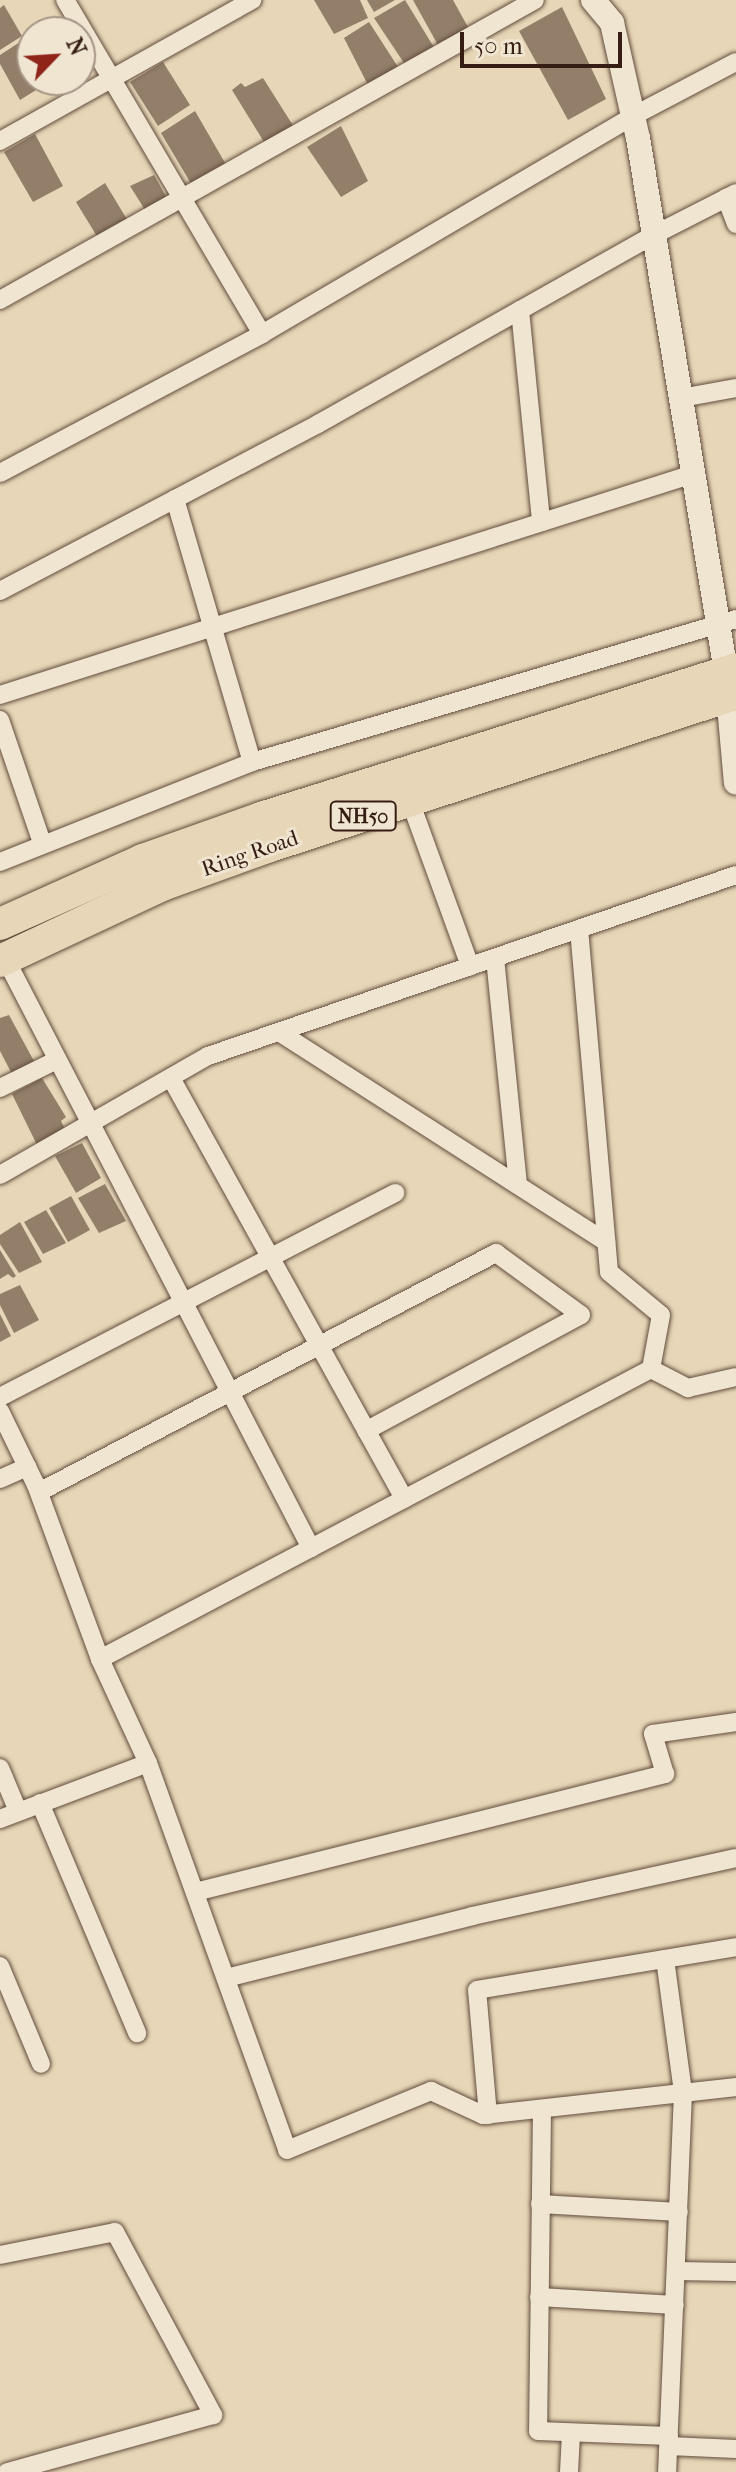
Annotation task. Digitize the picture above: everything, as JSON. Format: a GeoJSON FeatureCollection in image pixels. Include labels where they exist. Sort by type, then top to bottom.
{"type":"FeatureCollection","features":[{"type":"Feature","properties":{"kind":"highway","name":"Ring Road"},"geometry":{"type":"LineString","coordinates":[[3,959],[162,885],[410,801],[732,683]]}},
{"type":"Feature","properties":{"kind":"highway","name":"Ring Road"},"geometry":{"type":"LineString","coordinates":[[0,924],[143,860],[261,818],[732,683]]}},
{"type":"Feature","properties":{"kind":"street"},"geometry":{"type":"LineString","coordinates":[[65,0],[262,334]]}},
{"type":"Feature","properties":{"kind":"street"},"geometry":{"type":"LineString","coordinates":[[0,141],[113,81],[252,0]]}},
{"type":"Feature","properties":{"kind":"street"},"geometry":{"type":"LineString","coordinates":[[0,300],[535,0]]}},
{"type":"Feature","properties":{"kind":"street"},"geometry":{"type":"LineString","coordinates":[[593,0],[612,23],[633,116],[693,474],[727,622],[736,783]]}},
{"type":"Feature","properties":{"kind":"street"},"geometry":{"type":"LineString","coordinates":[[0,473],[262,334],[633,116],[736,62]]}},
{"type":"Feature","properties":{"kind":"street"},"geometry":{"type":"LineString","coordinates":[[0,591],[175,499],[731,195],[736,224]]}},
{"type":"Feature","properties":{"kind":"street"},"geometry":{"type":"LineString","coordinates":[[520,310],[541,522]]}},
{"type":"Feature","properties":{"kind":"street"},"geometry":{"type":"LineString","coordinates":[[681,398],[736,388]]}},
{"type":"Feature","properties":{"kind":"street"},"geometry":{"type":"LineString","coordinates":[[0,695],[693,474]]}},
{"type":"Feature","properties":{"kind":"street"},"geometry":{"type":"LineString","coordinates":[[175,499],[252,762]]}},
{"type":"Feature","properties":{"kind":"street"},"geometry":{"type":"LineString","coordinates":[[0,862],[252,762],[727,622]]}},
{"type":"Feature","properties":{"kind":"street"},"geometry":{"type":"LineString","coordinates":[[0,720],[42,843]]}},
{"type":"Feature","properties":{"kind":"street"},"geometry":{"type":"LineString","coordinates":[[410,801],[470,966]]}},
{"type":"Feature","properties":{"kind":"street"},"geometry":{"type":"LineString","coordinates":[[0,1175],[208,1056],[736,875]]}},
{"type":"Feature","properties":{"kind":"street"},"geometry":{"type":"LineString","coordinates":[[579,929],[609,1272],[661,1315],[651,1369]]}},
{"type":"Feature","properties":{"kind":"street"},"geometry":{"type":"LineString","coordinates":[[495,958],[518,1185]]}},
{"type":"Feature","properties":{"kind":"street"},"geometry":{"type":"LineString","coordinates":[[3,959],[311,1548]]}},
{"type":"Feature","properties":{"kind":"street"},"geometry":{"type":"LineString","coordinates":[[279,1032],[606,1242]]}},
{"type":"Feature","properties":{"kind":"street"},"geometry":{"type":"LineString","coordinates":[[0,1088],[57,1060]]}},
{"type":"Feature","properties":{"kind":"street"},"geometry":{"type":"LineString","coordinates":[[171,1078],[404,1499]]}},
{"type":"Feature","properties":{"kind":"street"},"geometry":{"type":"LineString","coordinates":[[0,1397],[184,1305],[395,1193]]}},
{"type":"Feature","properties":{"kind":"street"},"geometry":{"type":"LineString","coordinates":[[39,1492],[496,1253],[581,1315],[366,1431]]}},
{"type":"Feature","properties":{"kind":"street"},"geometry":{"type":"LineString","coordinates":[[651,1369],[688,1388],[736,1377]]}},
{"type":"Feature","properties":{"kind":"street"},"geometry":{"type":"LineString","coordinates":[[100,1659],[651,1369]]}},
{"type":"Feature","properties":{"kind":"street"},"geometry":{"type":"LineString","coordinates":[[0,1411],[39,1492],[100,1659],[148,1763],[287,2150],[431,2091],[488,2115],[736,2087]]}},
{"type":"Feature","properties":{"kind":"street"},"geometry":{"type":"LineString","coordinates":[[0,1479],[27,1467]]}},
{"type":"Feature","properties":{"kind":"street"},"geometry":{"type":"LineString","coordinates":[[195,1892],[665,1774],[653,1734],[736,1722]]}},
{"type":"Feature","properties":{"kind":"street"},"geometry":{"type":"LineString","coordinates":[[0,1819],[148,1763]]}},
{"type":"Feature","properties":{"kind":"street"},"geometry":{"type":"LineString","coordinates":[[0,1768],[18,1811]]}},
{"type":"Feature","properties":{"kind":"street"},"geometry":{"type":"LineString","coordinates":[[40,1803],[137,2033]]}},
{"type":"Feature","properties":{"kind":"street"},"geometry":{"type":"LineString","coordinates":[[226,1978],[472,1916],[736,1858]]}},
{"type":"Feature","properties":{"kind":"street"},"geometry":{"type":"LineString","coordinates":[[488,2115],[477,1990],[736,1947]]}},
{"type":"Feature","properties":{"kind":"street"},"geometry":{"type":"LineString","coordinates":[[665,1959],[683,2093],[667,2472]]}},
{"type":"Feature","properties":{"kind":"street"},"geometry":{"type":"LineString","coordinates":[[0,1966],[41,2064]]}},
{"type":"Feature","properties":{"kind":"street"},"geometry":{"type":"LineString","coordinates":[[542,2109],[538,2431],[736,2449]]}},
{"type":"Feature","properties":{"kind":"street"},"geometry":{"type":"LineString","coordinates":[[540,2204],[679,2212]]}},
{"type":"Feature","properties":{"kind":"street"},"geometry":{"type":"LineString","coordinates":[[0,2255],[115,2232],[213,2415],[7,2472]]}},
{"type":"Feature","properties":{"kind":"street"},"geometry":{"type":"LineString","coordinates":[[676,2271],[736,2272]]}},
{"type":"Feature","properties":{"kind":"street"},"geometry":{"type":"LineString","coordinates":[[539,2297],[675,2305]]}},
{"type":"Feature","properties":{"kind":"street"},"geometry":{"type":"LineString","coordinates":[[569,2472],[571,2433]]}},
{"type":"Feature","properties":{"kind":"building"},"geometry":{"type":"Polygon","coordinates":[[[314,0],[360,0],[368,18],[334,34],[314,0]]]}},
{"type":"Feature","properties":{"kind":"building"},"geometry":{"type":"Polygon","coordinates":[[[367,0],[395,0],[374,12],[367,0]]]}},
{"type":"Feature","properties":{"kind":"building"},"geometry":{"type":"Polygon","coordinates":[[[405,0],[435,49],[406,66],[374,18],[405,0]]]}},
{"type":"Feature","properties":{"kind":"building"},"geometry":{"type":"Polygon","coordinates":[[[413,0],[453,0],[469,29],[439,47],[413,0]]]}},
{"type":"Feature","properties":{"kind":"building"},"geometry":{"type":"Polygon","coordinates":[[[4,5],[16,26],[16,40],[0,50],[0,8],[4,5]]]}},
{"type":"Feature","properties":{"kind":"building"},"geometry":{"type":"Polygon","coordinates":[[[562,7],[606,99],[568,120],[519,31],[562,7]]]}},
{"type":"Feature","properties":{"kind":"building"},"geometry":{"type":"Polygon","coordinates":[[[369,22],[398,67],[369,87],[344,38],[369,22]]]}},
{"type":"Feature","properties":{"kind":"building"},"geometry":{"type":"Polygon","coordinates":[[[16,45],[16,93],[0,64],[0,55],[16,45]]]}},
{"type":"Feature","properties":{"kind":"building"},"geometry":{"type":"Polygon","coordinates":[[[163,62],[190,105],[158,126],[130,82],[163,62]]]}},
{"type":"Feature","properties":{"kind":"building"},"geometry":{"type":"Polygon","coordinates":[[[263,78],[294,127],[264,142],[232,90],[241,83],[245,87],[263,78]]]}},
{"type":"Feature","properties":{"kind":"building"},"geometry":{"type":"Polygon","coordinates":[[[195,111],[228,168],[193,187],[161,133],[195,111]]]}},
{"type":"Feature","properties":{"kind":"building"},"geometry":{"type":"Polygon","coordinates":[[[341,126],[368,181],[341,197],[307,147],[341,126]]]}},
{"type":"Feature","properties":{"kind":"building"},"geometry":{"type":"Polygon","coordinates":[[[35,134],[63,186],[33,202],[4,152],[35,134]]]}},
{"type":"Feature","properties":{"kind":"building"},"geometry":{"type":"Polygon","coordinates":[[[154,175],[168,200],[147,213],[130,186],[154,175]]]}},
{"type":"Feature","properties":{"kind":"building"},"geometry":{"type":"Polygon","coordinates":[[[105,183],[128,221],[98,238],[76,202],[105,183]]]}},
{"type":"Feature","properties":{"kind":"building"},"geometry":{"type":"Polygon","coordinates":[[[9,1015],[35,1063],[12,1074],[0,1051],[0,1018],[9,1015]]]}},
{"type":"Feature","properties":{"kind":"building"},"geometry":{"type":"Polygon","coordinates":[[[42,1078],[66,1117],[61,1121],[66,1131],[38,1147],[12,1094],[42,1078]]]}},
{"type":"Feature","properties":{"kind":"building"},"geometry":{"type":"Polygon","coordinates":[[[82,1143],[101,1178],[76,1193],[55,1156],[82,1143]]]}},
{"type":"Feature","properties":{"kind":"building"},"geometry":{"type":"Polygon","coordinates":[[[105,1184],[126,1221],[99,1233],[78,1198],[105,1184]]]}},
{"type":"Feature","properties":{"kind":"building"},"geometry":{"type":"Polygon","coordinates":[[[71,1196],[90,1230],[68,1242],[49,1208],[71,1196]]]}},
{"type":"Feature","properties":{"kind":"building"},"geometry":{"type":"Polygon","coordinates":[[[46,1210],[66,1243],[43,1254],[24,1222],[46,1210]]]}},
{"type":"Feature","properties":{"kind":"building"},"geometry":{"type":"Polygon","coordinates":[[[20,1222],[42,1262],[19,1273],[0,1244],[0,1235],[20,1222]]]}},
{"type":"Feature","properties":{"kind":"building"},"geometry":{"type":"Polygon","coordinates":[[[0,1250],[16,1276],[13,1278],[8,1274],[0,1279],[0,1250]]]}},
{"type":"Feature","properties":{"kind":"building"},"geometry":{"type":"Polygon","coordinates":[[[20,1285],[39,1320],[14,1333],[0,1305],[0,1294],[20,1285]]]}},
{"type":"Feature","properties":{"kind":"building"},"geometry":{"type":"Polygon","coordinates":[[[0,1314],[11,1336],[0,1342],[0,1314]]]}}]}
